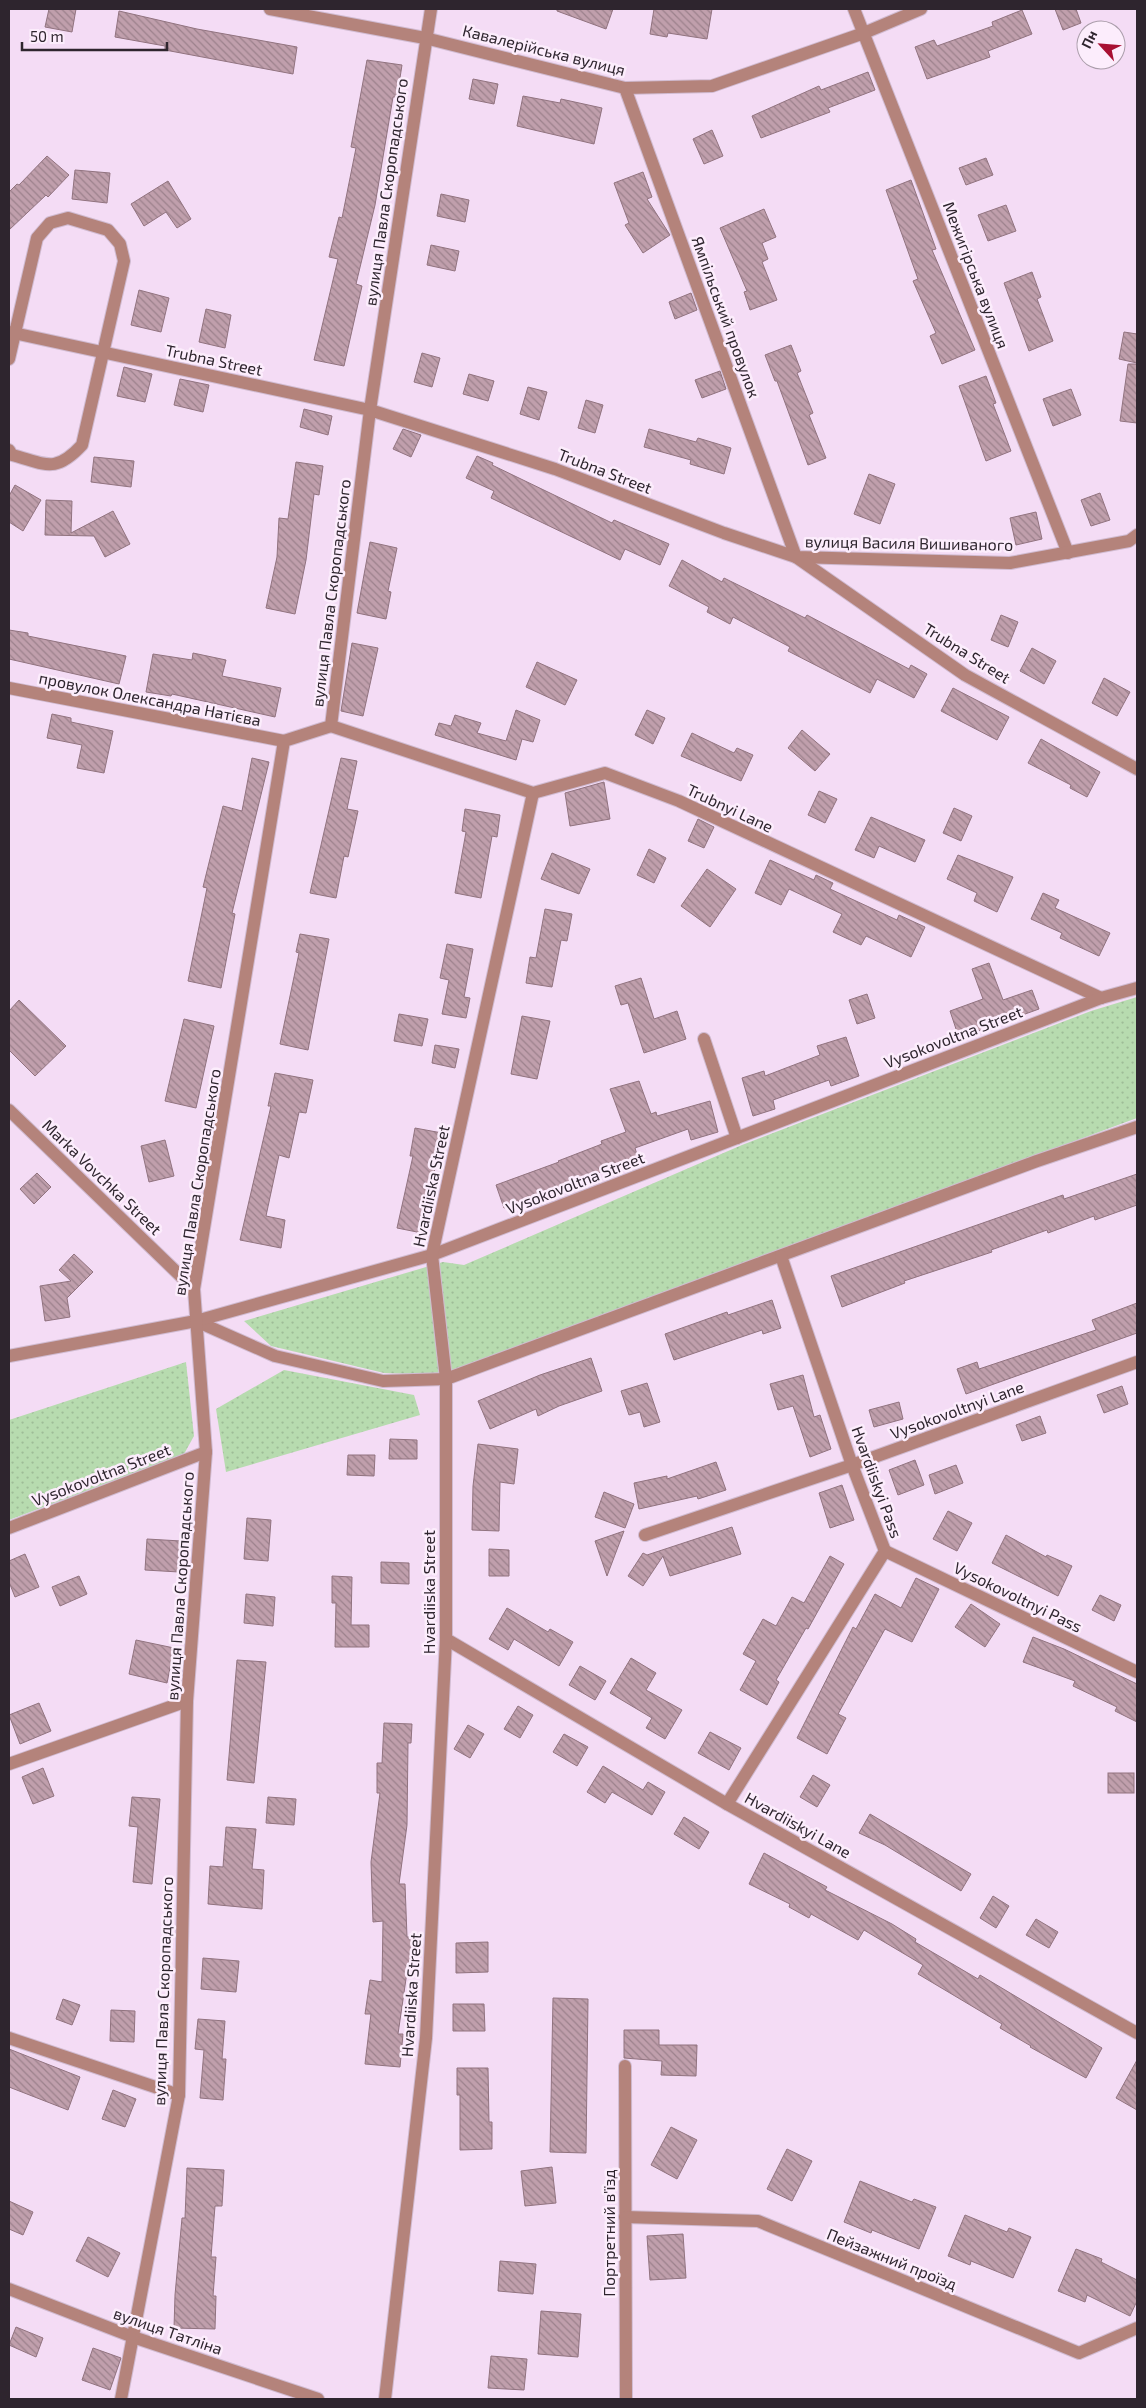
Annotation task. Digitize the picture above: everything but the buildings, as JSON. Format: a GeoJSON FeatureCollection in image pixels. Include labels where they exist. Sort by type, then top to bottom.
{"type":"FeatureCollection","features":[{"type":"Feature","properties":{"kind":"street","name":"Кавалерійська вулиця"},"geometry":{"type":"LineString","coordinates":[[270,9],[425,38],[625,88],[712,86],[864,33],[921,9]]}},
{"type":"Feature","properties":{"kind":"street","name":"вулиця Павла Скоропадського"},"geometry":{"type":"LineString","coordinates":[[121,2399],[179,2095],[187,1701],[206,1452],[194,1289],[284,741],[331,726],[370,410],[425,38],[431,9]]}},
{"type":"Feature","properties":{"kind":"street","name":"Межигірська вулиця"},"geometry":{"type":"LineString","coordinates":[[854,9],[1068,553]]}},
{"type":"Feature","properties":{"kind":"street","name":"Ямпільський провулок"},"geometry":{"type":"LineString","coordinates":[[625,88],[796,557]]}},
{"type":"Feature","properties":{"kind":"street"},"geometry":{"type":"LineString","coordinates":[[9,359],[12,332],[37,238],[50,223],[68,218],[108,230],[120,244],[124,261],[82,445],[68,460],[49,465],[12,455],[9,450]]}},
{"type":"Feature","properties":{"kind":"street","name":"Trubna Street"},"geometry":{"type":"LineString","coordinates":[[12,332],[370,410],[554,468],[724,533],[796,557],[965,675],[1137,769]]}},
{"type":"Feature","properties":{"kind":"street","name":"вулиця Василя Вишиваного"},"geometry":{"type":"LineString","coordinates":[[796,557],[1010,563],[1129,541],[1137,535]]}},
{"type":"Feature","properties":{"kind":"street","name":"провулок Олександра Натієва"},"geometry":{"type":"LineString","coordinates":[[9,688],[284,741]]}},
{"type":"Feature","properties":{"kind":"street"},"geometry":{"type":"LineString","coordinates":[[331,726],[532,793]]}},
{"type":"Feature","properties":{"kind":"street","name":"Trubnyi Lane"},"geometry":{"type":"LineString","coordinates":[[532,793],[605,774],[679,801],[1101,998]]}},
{"type":"Feature","properties":{"kind":"street","name":"Hvardiiska Street"},"geometry":{"type":"LineString","coordinates":[[385,2399],[426,2038],[446,1638],[446,1379],[432,1255],[532,793]]}},
{"type":"Feature","properties":{"kind":"street","name":"Vysokovoltna Street"},"geometry":{"type":"LineString","coordinates":[[9,1356],[196,1322],[432,1255],[1101,998],[1137,988]]}},
{"type":"Feature","properties":{"kind":"street"},"geometry":{"type":"LineString","coordinates":[[704,1039],[737,1138]]}},
{"type":"Feature","properties":{"kind":"street","name":"Marka Vovchka Street"},"geometry":{"type":"LineString","coordinates":[[9,1110],[194,1289]]}},
{"type":"Feature","properties":{"kind":"street"},"geometry":{"type":"LineString","coordinates":[[196,1322],[275,1356],[383,1381],[446,1379],[1037,1161],[1137,1127]]}},
{"type":"Feature","properties":{"kind":"street","name":"Hvardiiskyi Pass"},"geometry":{"type":"LineString","coordinates":[[727,1804],[885,1552],[852,1465],[781,1256]]}},
{"type":"Feature","properties":{"kind":"street","name":"Vysokovoltnyi Lane"},"geometry":{"type":"LineString","coordinates":[[645,1535],[852,1465],[1137,1362]]}},
{"type":"Feature","properties":{"kind":"street","name":"Vysokovoltna Street"},"geometry":{"type":"LineString","coordinates":[[9,1528],[206,1452]]}},
{"type":"Feature","properties":{"kind":"street","name":"Vysokovoltnyi Pass"},"geometry":{"type":"LineString","coordinates":[[885,1552],[1137,1672]]}},
{"type":"Feature","properties":{"kind":"street","name":"Hvardiiskyi Lane"},"geometry":{"type":"LineString","coordinates":[[446,1638],[727,1804],[1137,2033]]}},
{"type":"Feature","properties":{"kind":"street"},"geometry":{"type":"LineString","coordinates":[[9,1764],[187,1701]]}},
{"type":"Feature","properties":{"kind":"street"},"geometry":{"type":"LineString","coordinates":[[9,2038],[179,2095]]}},
{"type":"Feature","properties":{"kind":"street","name":"Портретний в'їзд"},"geometry":{"type":"LineString","coordinates":[[625,2066],[626,2399]]}},
{"type":"Feature","properties":{"kind":"street","name":"Пейзажний проїзд"},"geometry":{"type":"LineString","coordinates":[[625,2217],[758,2221],[1079,2353],[1137,2328]]}},
{"type":"Feature","properties":{"kind":"street","name":"вулиця Татліна"},"geometry":{"type":"LineString","coordinates":[[9,2289],[133,2337],[318,2399]]}},
{"type":"Feature","properties":{"kind":"green space"},"geometry":{"type":"Polygon","coordinates":[[[1137,997],[1137,1118],[441,1375],[384,1373],[271,1346],[244,1321],[443,1262],[464,1265],[742,1145],[1091,1011],[1137,997]]]}},
{"type":"Feature","properties":{"kind":"green space"},"geometry":{"type":"Polygon","coordinates":[[[186,1362],[194,1436],[184,1454],[9,1520],[9,1420],[186,1362]]]}},
{"type":"Feature","properties":{"kind":"green space"},"geometry":{"type":"Polygon","coordinates":[[[284,1370],[414,1395],[420,1415],[226,1472],[216,1409],[284,1370]]]}}]}
